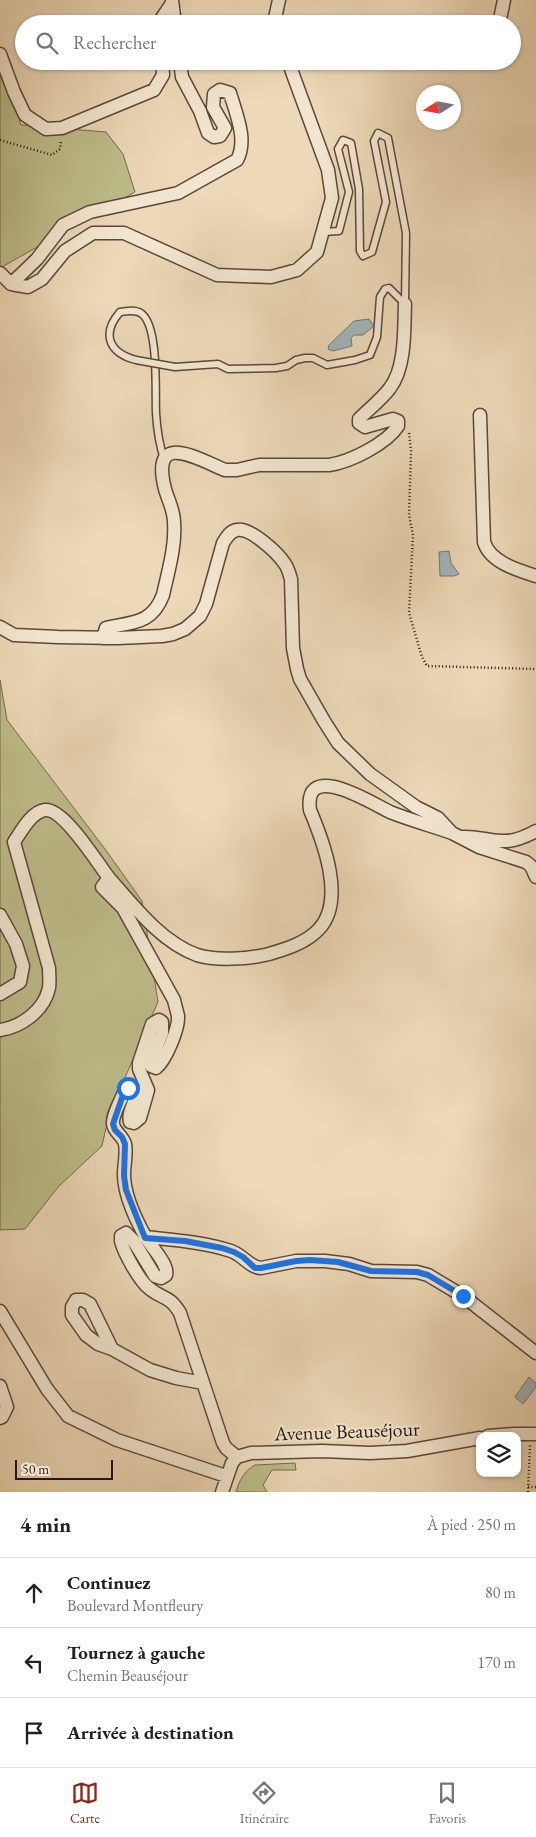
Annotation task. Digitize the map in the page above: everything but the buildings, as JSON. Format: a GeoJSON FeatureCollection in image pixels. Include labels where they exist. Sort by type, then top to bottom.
{"type":"FeatureCollection","features":[{"type":"Feature","properties":{"kind":"street"},"geometry":{"type":"LineString","coordinates":[[276,15],[279,0]]}},
{"type":"Feature","properties":{"kind":"street"},"geometry":{"type":"LineString","coordinates":[[501,15],[504,0]]}},
{"type":"Feature","properties":{"kind":"street"},"geometry":{"type":"LineString","coordinates":[[164,15],[172,2]]}},
{"type":"Feature","properties":{"kind":"street"},"geometry":{"type":"LineString","coordinates":[[172,2],[174,15]]}},
{"type":"Feature","properties":{"kind":"street"},"geometry":{"type":"LineString","coordinates":[[0,54],[25,115],[46,128],[62,128],[154,90],[163,75],[163,70]]}},
{"type":"Feature","properties":{"kind":"street"},"geometry":{"type":"LineString","coordinates":[[11,284],[36,259],[63,225],[90,212],[178,193],[237,160],[242,152],[242,141],[230,93],[220,90],[214,94],[214,106],[225,128],[220,136],[214,137],[208,134],[200,111],[182,77],[181,70]]}},
{"type":"Feature","properties":{"kind":"street"},"geometry":{"type":"LineString","coordinates":[[0,273],[11,284],[28,287],[42,279],[65,252],[93,234],[124,233],[217,274],[271,277],[297,270],[317,252],[332,198],[328,170],[291,70]]}},
{"type":"Feature","properties":{"kind":"street"},"geometry":{"type":"LineString","coordinates":[[102,638],[106,628],[148,617],[160,604],[175,532],[172,509],[162,468],[164,459],[169,454],[182,452],[231,471],[259,465],[329,465],[349,460],[362,454],[394,432],[398,426],[398,421],[393,419],[365,427],[359,422],[360,418],[390,388],[399,371],[404,339],[405,304]]}},
{"type":"Feature","properties":{"kind":"street"},"geometry":{"type":"LineString","coordinates":[[480,415],[484,542],[486,548],[495,559],[536,576]]}},
{"type":"Feature","properties":{"kind":"street"},"geometry":{"type":"LineString","coordinates":[[0,627],[14,635],[102,638],[162,636],[185,629],[200,616],[206,604],[226,538],[231,532],[237,530],[250,532],[273,551],[289,571],[291,578],[293,648],[300,679],[331,735],[348,754],[370,774],[416,807],[438,818],[457,835],[476,836],[500,842],[517,840],[536,831]]}},
{"type":"Feature","properties":{"kind":"street"},"geometry":{"type":"LineString","coordinates":[[0,1030],[11,1028],[25,1021],[41,1005],[49,989],[49,968],[14,842],[36,814],[46,810],[57,813],[70,825],[110,878],[152,924],[185,949],[209,958],[259,957],[294,946],[306,940],[321,927],[327,914],[331,880],[328,860],[309,804],[310,796],[321,787],[336,786],[391,812],[457,835],[479,847],[526,862],[531,866],[536,877]]}},
{"type":"Feature","properties":{"kind":"street"},"geometry":{"type":"LineString","coordinates":[[110,878],[102,887],[123,908],[174,1000],[178,1015],[178,1024],[164,1060],[156,1068],[151,1066],[150,1063],[162,1033],[162,1022],[159,1020],[155,1022],[149,1031],[139,1062],[139,1068],[148,1090],[140,1118],[134,1123],[130,1122],[129,1113],[136,1091],[128,1088],[124,1092],[114,1122],[115,1130],[122,1137],[125,1144],[124,1176],[126,1190],[145,1238],[166,1266],[167,1272],[164,1276],[158,1278],[152,1272],[129,1235],[123,1234],[121,1241],[148,1288],[168,1298],[174,1303],[180,1313],[223,1443],[237,1457],[226,1476],[222,1492]]}},
{"type":"Feature","properties":{"kind":"street"},"geometry":{"type":"LineString","coordinates":[[0,915],[16,944],[23,966],[20,982],[0,994]]}},
{"type":"Feature","properties":{"kind":"street"},"geometry":{"type":"LineString","coordinates":[[145,1238],[185,1241],[222,1248],[243,1257],[255,1268],[296,1261],[325,1260],[349,1264],[371,1271],[417,1272],[428,1275],[463,1296],[536,1353]]}},
{"type":"Feature","properties":{"kind":"street"},"geometry":{"type":"LineString","coordinates":[[0,1311],[47,1389],[68,1416],[117,1440],[226,1476]]}},
{"type":"Feature","properties":{"kind":"street"},"geometry":{"type":"LineString","coordinates":[[112,1349],[150,1370],[176,1378],[204,1383]]}},
{"type":"Feature","properties":{"kind":"street"},"geometry":{"type":"LineString","coordinates":[[0,1386],[7,1407],[0,1418]]}},
{"type":"Feature","properties":{"kind":"street"},"geometry":{"type":"LineString","coordinates":[[521,1434],[536,1434]]}},
{"type":"Feature","properties":{"kind":"street","name":"Avenue Beauséjour"},"geometry":{"type":"LineString","coordinates":[[237,1457],[261,1452],[322,1451],[370,1453],[407,1451],[476,1439]]}},
{"type":"Feature","properties":{"kind":"lane"},"geometry":{"type":"LineString","coordinates":[[323,232],[339,232],[349,192],[338,149],[343,140],[350,143],[359,189],[360,251],[363,256],[372,252],[386,202],[374,141],[378,133],[388,138],[406,233],[405,304]]}},
{"type":"Feature","properties":{"kind":"lane"},"geometry":{"type":"LineString","coordinates":[[164,459],[159,444],[156,413],[156,376],[153,339],[148,323],[142,314],[132,310],[120,312],[112,321],[110,338],[117,352],[124,357],[136,360],[175,367],[218,364],[228,369],[276,368],[287,366],[296,360],[305,358],[313,358],[327,365],[354,360],[370,354],[377,337],[380,297],[385,288],[389,288],[405,304]]}},
{"type":"Feature","properties":{"kind":"path"},"geometry":{"type":"LineString","coordinates":[[0,140],[52,155],[60,149],[62,128]]}},
{"type":"Feature","properties":{"kind":"path"},"geometry":{"type":"LineString","coordinates":[[398,426],[408,426],[411,451],[409,515],[413,536],[413,553],[409,613],[422,657],[427,666],[536,668]]}},
{"type":"Feature","properties":{"kind":"path"},"geometry":{"type":"LineString","coordinates":[[528,1492],[529,1453]]}},
{"type":"Feature","properties":{"kind":"path"},"geometry":{"type":"LineString","coordinates":[[528,1487],[536,1487]]}},
{"type":"Feature","properties":{"kind":"green space"},"geometry":{"type":"Polygon","coordinates":[[[0,58],[21,125],[106,132],[123,154],[135,192],[0,268],[0,58]]]}},
{"type":"Feature","properties":{"kind":"green space"},"geometry":{"type":"Polygon","coordinates":[[[0,680],[7,720],[142,901],[158,1002],[109,1114],[102,1146],[59,1186],[25,1229],[0,1230],[0,680]]]}},
{"type":"Feature","properties":{"kind":"green space"},"geometry":{"type":"Polygon","coordinates":[[[295,1463],[296,1470],[272,1470],[263,1485],[267,1492],[236,1492],[242,1477],[255,1465],[295,1463]]]}},
{"type":"Feature","properties":{"kind":"water"},"geometry":{"type":"Polygon","coordinates":[[[369,319],[374,326],[363,335],[354,335],[351,338],[352,346],[333,351],[328,349],[329,345],[354,321],[369,319]]]}},
{"type":"Feature","properties":{"kind":"water"},"geometry":{"type":"Polygon","coordinates":[[[449,551],[451,563],[459,574],[440,576],[439,552],[449,551]]]}},
{"type":"Feature","properties":{"kind":"water"},"geometry":{"type":"Polygon","coordinates":[[[529,1377],[536,1383],[536,1387],[523,1404],[515,1397],[529,1377]]]}},
{"type":"Feature","properties":{"kind":"route"},"geometry":{"type":"LineString","coordinates":[[128,1088],[124,1092],[113,1124],[125,1144],[124,1176],[126,1190],[145,1238],[185,1241],[222,1248],[243,1257],[255,1268],[296,1261],[325,1260],[349,1264],[371,1271],[417,1272],[428,1275],[463,1296]]}}]}
